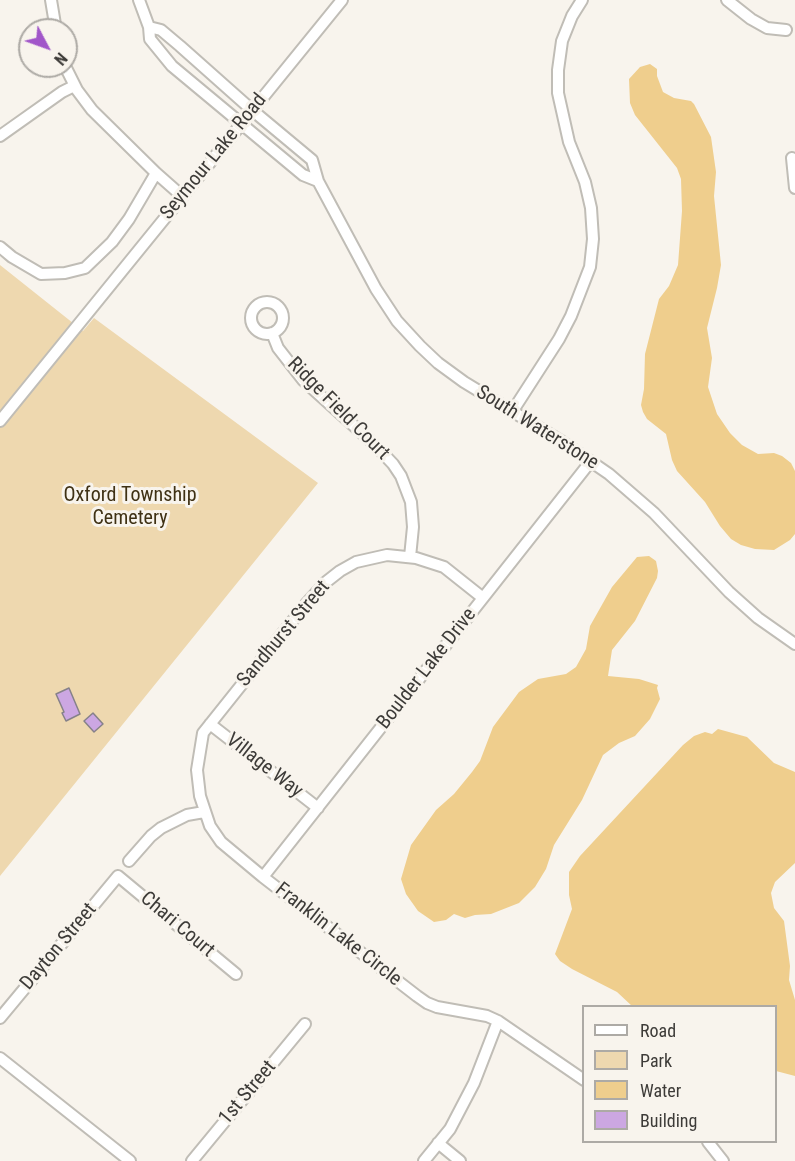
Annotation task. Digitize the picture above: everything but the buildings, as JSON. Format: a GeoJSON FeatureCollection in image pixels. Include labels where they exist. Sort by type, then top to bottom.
{"type":"FeatureCollection","features":[{"type":"Feature","properties":{"kind":"street"},"geometry":{"type":"LineString","coordinates":[[51,0],[54,18]]}},
{"type":"Feature","properties":{"kind":"street"},"geometry":{"type":"LineString","coordinates":[[139,0],[149,27],[150,39],[172,66],[303,175],[318,181]]}},
{"type":"Feature","properties":{"kind":"street","name":"Seymour Lake Road"},"geometry":{"type":"LineString","coordinates":[[0,421],[342,0]]}},
{"type":"Feature","properties":{"kind":"street"},"geometry":{"type":"LineString","coordinates":[[512,412],[559,339],[571,316],[590,267],[593,240],[591,208],[585,182],[569,142],[558,93],[562,41],[572,16],[582,0]]}},
{"type":"Feature","properties":{"kind":"street"},"geometry":{"type":"LineString","coordinates":[[727,0],[751,19],[767,28],[786,30]]}},
{"type":"Feature","properties":{"kind":"street","name":"South Waterstone"},"geometry":{"type":"LineString","coordinates":[[149,27],[161,30],[312,159],[318,181],[376,289],[397,321],[438,363],[464,382],[591,461],[639,500],[729,592],[758,618],[795,644]]}},
{"type":"Feature","properties":{"kind":"street"},"geometry":{"type":"LineString","coordinates":[[70,78],[92,110],[182,196]]}},
{"type":"Feature","properties":{"kind":"street"},"geometry":{"type":"LineString","coordinates":[[0,136],[74,86]]}},
{"type":"Feature","properties":{"kind":"street"},"geometry":{"type":"LineString","coordinates":[[792,158],[795,188]]}},
{"type":"Feature","properties":{"kind":"street"},"geometry":{"type":"LineString","coordinates":[[0,246],[12,257],[41,274],[64,273],[85,268],[129,219],[156,173]]}},
{"type":"Feature","properties":{"kind":"street","name":"Ridge Field Court"},"geometry":{"type":"LineString","coordinates":[[272,333],[278,348],[303,380],[373,443],[397,470],[411,502],[413,527],[410,557]]}},
{"type":"Feature","properties":{"kind":"street","name":"Boulder Lake Drive"},"geometry":{"type":"LineString","coordinates":[[262,877],[591,461]]}},
{"type":"Feature","properties":{"kind":"street","name":"Sandhurst Street"},"geometry":{"type":"LineString","coordinates":[[204,812],[197,770],[203,733],[326,582],[356,562],[387,555],[410,557],[444,567],[483,598]]}},
{"type":"Feature","properties":{"kind":"street","name":"Village Way"},"geometry":{"type":"LineString","coordinates":[[210,724],[318,808]]}},
{"type":"Feature","properties":{"kind":"street"},"geometry":{"type":"LineString","coordinates":[[129,861],[161,828],[187,815],[204,812]]}},
{"type":"Feature","properties":{"kind":"street","name":"Franklin Lake Circle"},"geometry":{"type":"LineString","coordinates":[[204,812],[221,842],[262,877],[427,1003],[487,1016],[498,1021],[582,1079]]}},
{"type":"Feature","properties":{"kind":"street","name":"Chari Court"},"geometry":{"type":"LineString","coordinates":[[118,876],[236,974]]}},
{"type":"Feature","properties":{"kind":"street","name":"Dayton Street"},"geometry":{"type":"LineString","coordinates":[[0,1018],[118,876]]}},
{"type":"Feature","properties":{"kind":"street"},"geometry":{"type":"LineString","coordinates":[[424,1161],[450,1129],[474,1083],[498,1021]]}},
{"type":"Feature","properties":{"kind":"street","name":"1st Street"},"geometry":{"type":"LineString","coordinates":[[192,1161],[305,1024]]}},
{"type":"Feature","properties":{"kind":"street"},"geometry":{"type":"LineString","coordinates":[[0,1058],[130,1161]]}},
{"type":"Feature","properties":{"kind":"street"},"geometry":{"type":"LineString","coordinates":[[438,1143],[460,1161]]}},
{"type":"Feature","properties":{"kind":"street"},"geometry":{"type":"LineString","coordinates":[[709,1143],[723,1161]]}},
{"type":"Feature","properties":{"kind":"green space","name":"Oxford Township Cemetery"},"geometry":{"type":"Polygon","coordinates":[[[0,265],[83,331],[94,318],[318,483],[0,876],[0,265]]]}},
{"type":"Feature","properties":{"kind":"water"},"geometry":{"type":"Polygon","coordinates":[[[650,64],[657,69],[663,92],[694,104],[711,137],[716,172],[714,196],[721,265],[707,328],[712,358],[708,387],[717,414],[730,433],[742,445],[758,454],[774,453],[782,456],[791,463],[795,471],[795,534],[774,550],[755,549],[731,539],[705,502],[677,471],[666,434],[647,419],[641,405],[645,354],[659,299],[669,286],[678,265],[682,211],[681,179],[677,168],[635,115],[630,103],[629,79],[640,67],[650,64]]]}},
{"type":"Feature","properties":{"kind":"water"},"geometry":{"type":"Polygon","coordinates":[[[649,556],[656,561],[657,578],[635,621],[612,650],[608,676],[639,679],[658,685],[660,699],[650,719],[635,736],[619,743],[603,755],[582,800],[554,845],[546,869],[535,887],[519,903],[491,914],[465,918],[454,914],[446,920],[434,922],[418,911],[406,894],[401,879],[411,845],[436,810],[454,794],[480,761],[493,727],[519,692],[538,679],[566,674],[576,667],[586,649],[590,626],[612,587],[637,557],[649,556]]]}},
{"type":"Feature","properties":{"kind":"water"},"geometry":{"type":"Polygon","coordinates":[[[718,729],[747,737],[774,763],[795,772],[795,863],[775,882],[771,893],[774,908],[784,921],[790,966],[789,980],[795,1000],[795,1076],[777,1071],[777,1005],[631,1005],[617,992],[572,969],[560,961],[555,954],[572,909],[569,895],[569,872],[580,856],[683,745],[694,736],[705,732],[712,734],[718,729]]]}}]}
